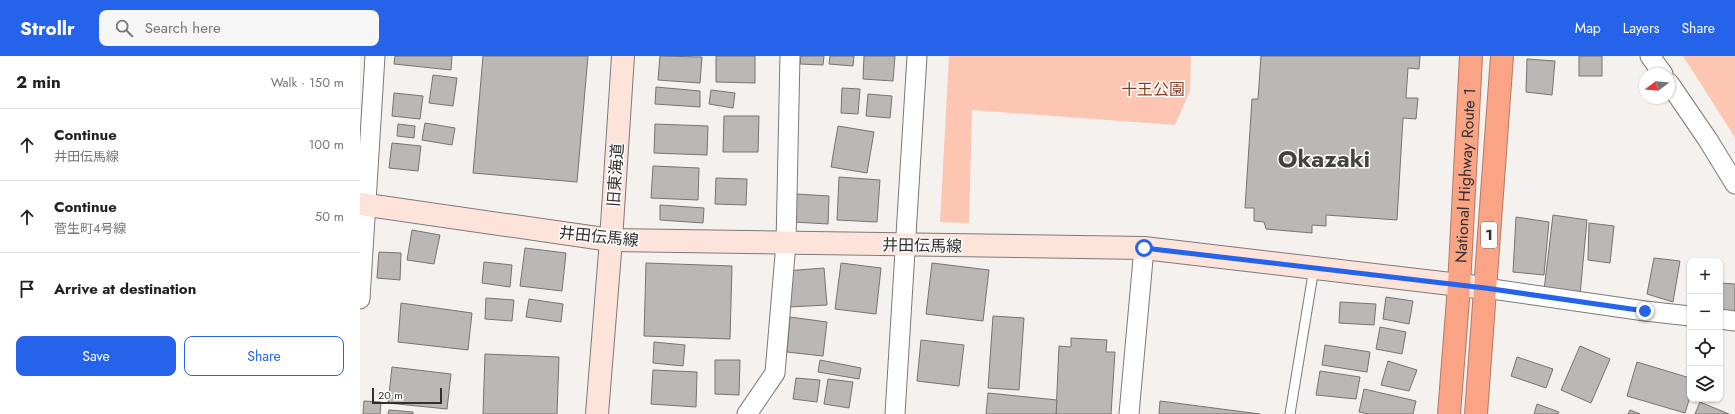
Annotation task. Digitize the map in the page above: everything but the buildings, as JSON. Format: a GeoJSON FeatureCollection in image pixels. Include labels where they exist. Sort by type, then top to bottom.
{"type":"FeatureCollection","features":[{"type":"Feature","properties":{"kind":"highway","name":"National Highway Route 1"},"geometry":{"type":"LineString","coordinates":[[1449,414],[1459,286],[1471,56]]}},
{"type":"Feature","properties":{"kind":"highway","name":"National Highway Route 1"},"geometry":{"type":"LineString","coordinates":[[1476,414],[1502,56]]}},
{"type":"Feature","properties":{"kind":"street"},"geometry":{"type":"LineString","coordinates":[[360,299],[363,204],[375,56]]}},
{"type":"Feature","properties":{"kind":"street","name":"旧東海道"},"geometry":{"type":"LineString","coordinates":[[597,414],[611,240],[623,56]]}},
{"type":"Feature","properties":{"kind":"street"},"geometry":{"type":"LineString","coordinates":[[747,414],[775,373],[786,243],[790,56]]}},
{"type":"Feature","properties":{"kind":"street"},"geometry":{"type":"LineString","coordinates":[[895,414],[917,56]]}},
{"type":"Feature","properties":{"kind":"street"},"geometry":{"type":"LineString","coordinates":[[1650,56],[1659,68]]}},
{"type":"Feature","properties":{"kind":"street"},"geometry":{"type":"LineString","coordinates":[[1675,92],[1708,140],[1735,184]]}},
{"type":"Feature","properties":{"kind":"street","name":"井田伝馬線"},"geometry":{"type":"LineString","coordinates":[[363,204],[611,240],[1144,248],[1485,288]]}},
{"type":"Feature","properties":{"kind":"street"},"geometry":{"type":"LineString","coordinates":[[1129,414],[1144,248]]}},
{"type":"Feature","properties":{"kind":"street"},"geometry":{"type":"LineString","coordinates":[[1485,288],[1687,316]]}},
{"type":"Feature","properties":{"kind":"street"},"geometry":{"type":"LineString","coordinates":[[1723,319],[1735,321]]}},
{"type":"Feature","properties":{"kind":"lane"},"geometry":{"type":"LineString","coordinates":[[1290,414],[1314,268]]}},
{"type":"Feature","properties":{"kind":"green space","name":"十王公園"},"geometry":{"type":"Polygon","coordinates":[[[949,56],[1191,56],[1190,91],[1175,125],[972,110],[969,223],[940,222],[949,56]]]}},
{"type":"Feature","properties":{"kind":"green space"},"geometry":{"type":"Polygon","coordinates":[[[1683,56],[1735,56],[1735,138],[1729,128],[1683,56]]]}},
{"type":"Feature","properties":{"kind":"district","name":"Okazaki"},"geometry":{"type":"Point","coordinates":[1324,159]}},
{"type":"Feature","properties":{"kind":"route"},"geometry":{"type":"LineString","coordinates":[[1144,248],[1485,288],[1645,311]]}}]}
